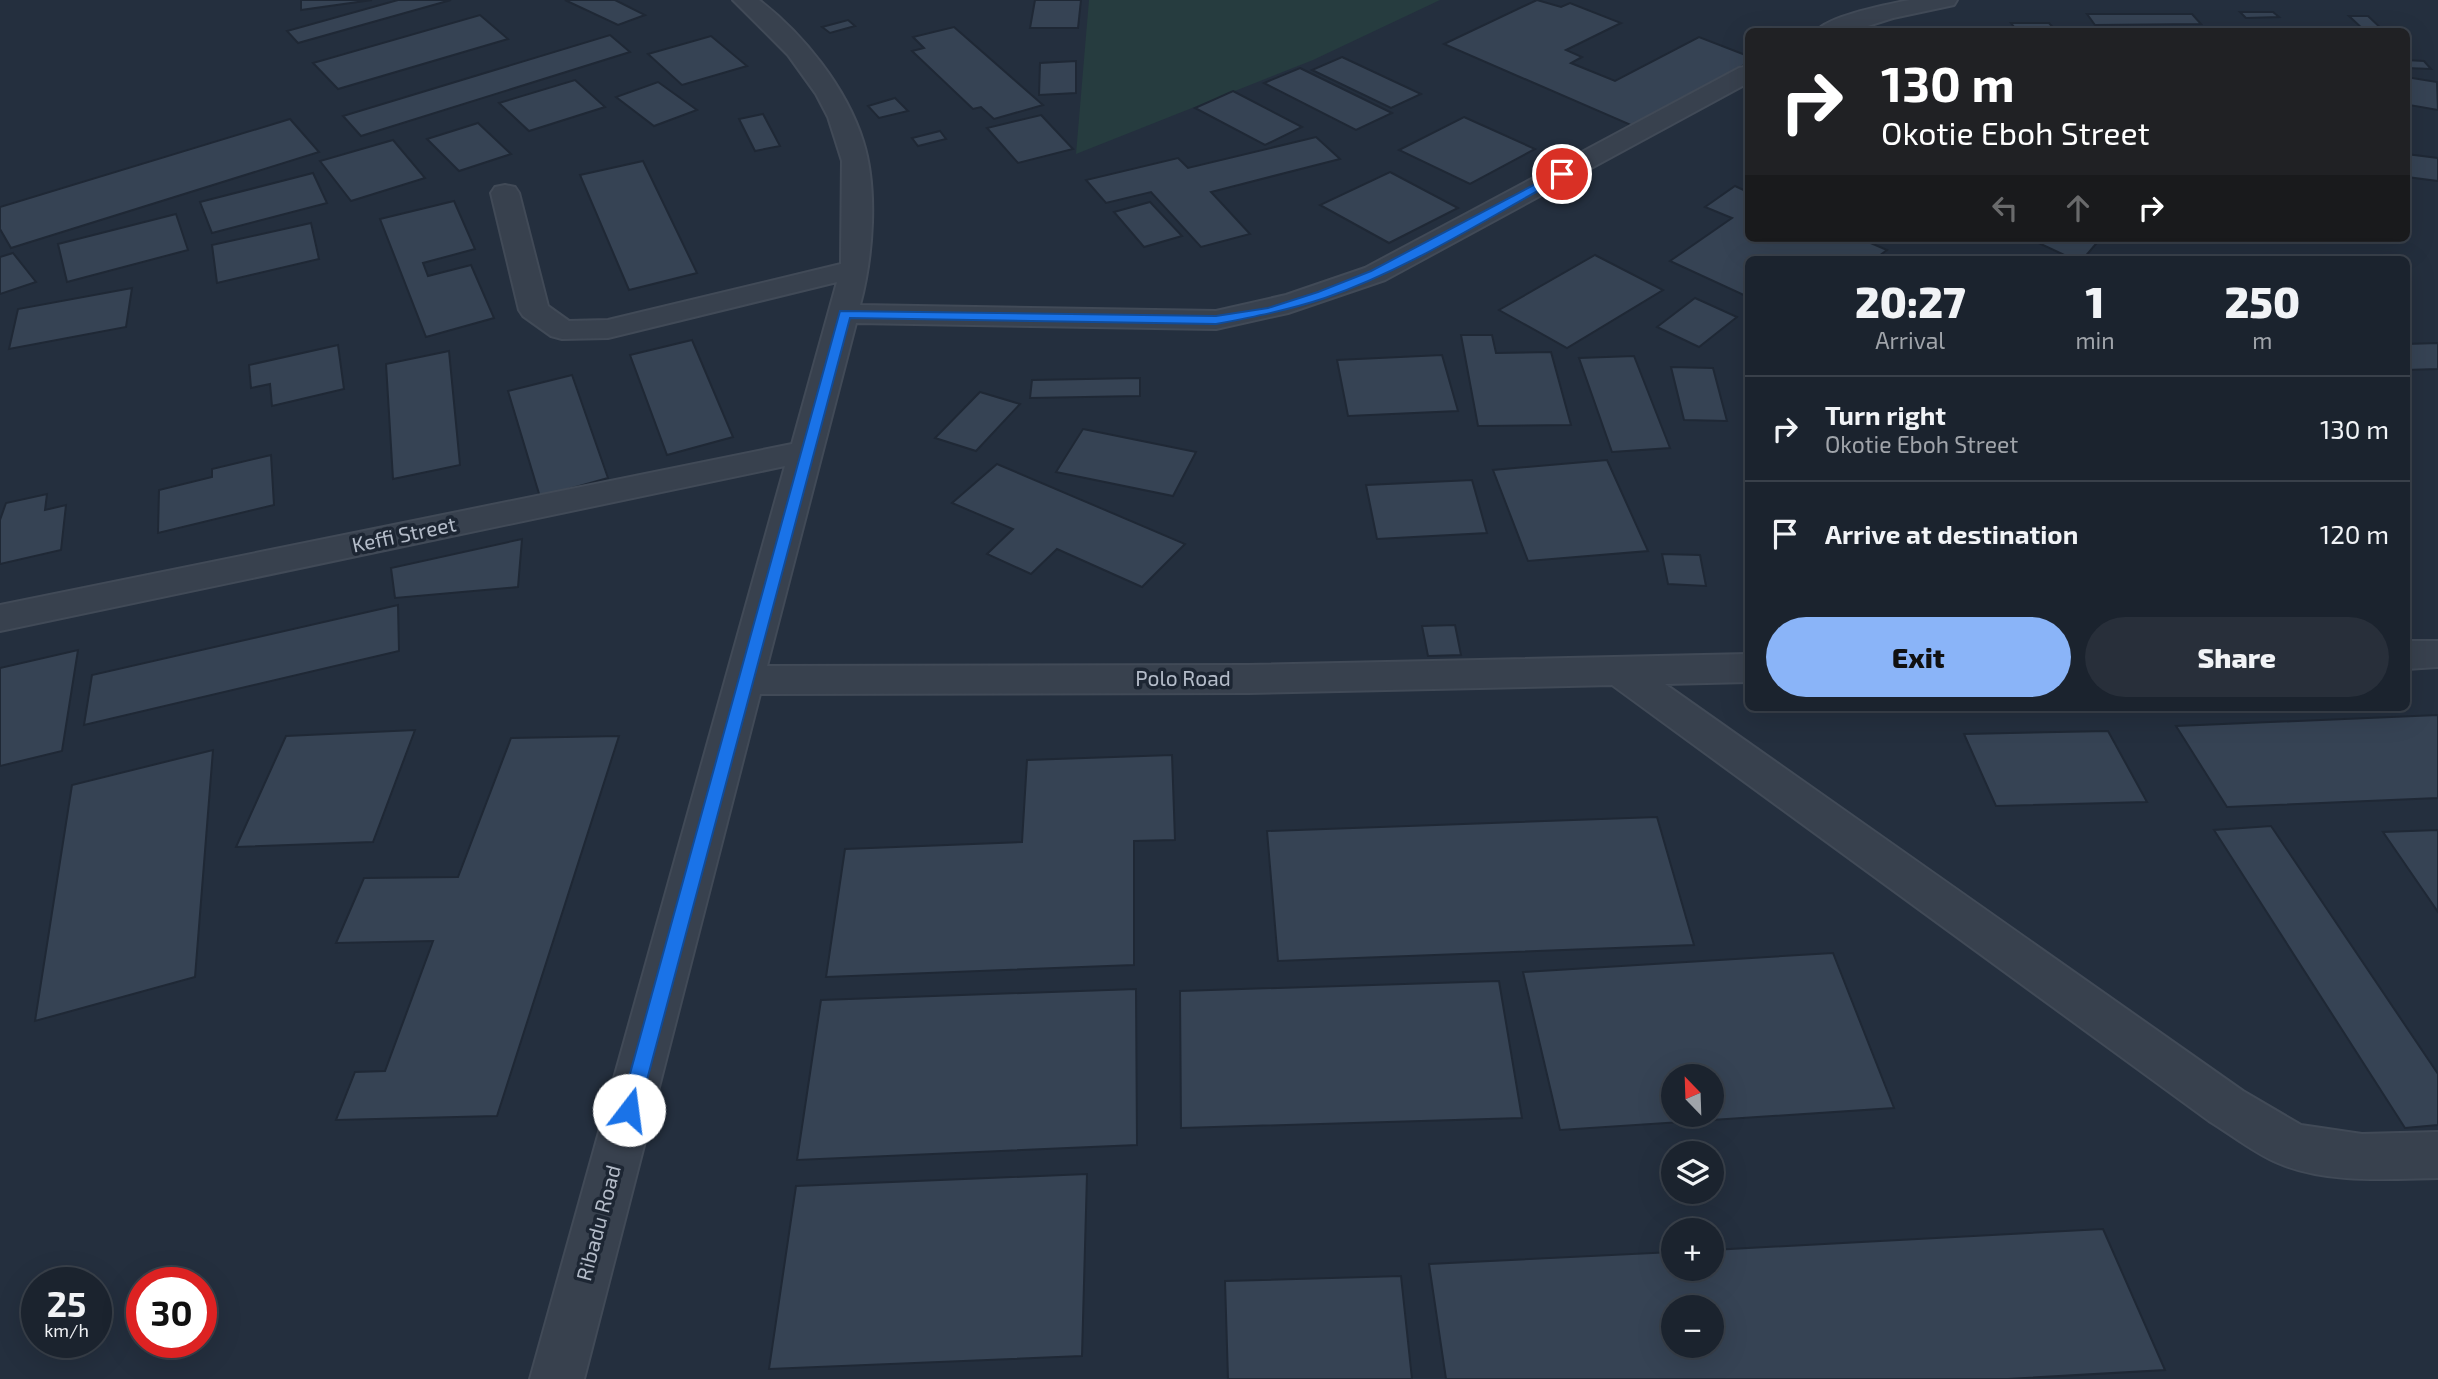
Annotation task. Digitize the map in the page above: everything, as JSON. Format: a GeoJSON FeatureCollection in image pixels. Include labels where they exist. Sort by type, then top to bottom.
{"type":"FeatureCollection","features":[{"type":"Feature","properties":{"kind":"street"},"geometry":{"type":"LineString","coordinates":[[1836,28],[1857,19],[1904,7],[1946,0]]}},
{"type":"Feature","properties":{"kind":"street","name":"Ribadu Road"},"geometry":{"type":"LineString","coordinates":[[557,1379],[855,269],[855,160],[839,110],[792,42],[747,2]]}},
{"type":"Feature","properties":{"kind":"street"},"geometry":{"type":"LineString","coordinates":[[845,314],[1216,320],[1270,311],[1322,295],[1375,274],[1745,75]]}},
{"type":"Feature","properties":{"kind":"street"},"geometry":{"type":"LineString","coordinates":[[505,193],[534,310],[562,330],[608,329],[855,269]]}},
{"type":"Feature","properties":{"kind":"street","name":"Keffi Street"},"geometry":{"type":"LineString","coordinates":[[0,618],[808,451]]}},
{"type":"Feature","properties":{"kind":"street"},"geometry":{"type":"LineString","coordinates":[[2410,654],[2438,654]]}},
{"type":"Feature","properties":{"kind":"street","name":"Polo Road"},"geometry":{"type":"LineString","coordinates":[[745,680],[1234,679],[1745,668]]}},
{"type":"Feature","properties":{"kind":"street"},"geometry":{"type":"LineString","coordinates":[[1620,671],[2226,1105],[2294,1146],[2361,1157],[2438,1155]]}},
{"type":"Feature","properties":{"kind":"green space"},"geometry":{"type":"Polygon","coordinates":[[[1089,0],[1440,0],[1313,60],[1076,154],[1089,0]]]}},
{"type":"Feature","properties":{"kind":"building"},"geometry":{"type":"Polygon","coordinates":[[[301,0],[372,0],[301,10],[301,0]]]}},
{"type":"Feature","properties":{"kind":"building"},"geometry":{"type":"Polygon","coordinates":[[[398,0],[451,0],[298,43],[287,31],[398,0]]]}},
{"type":"Feature","properties":{"kind":"building"},"geometry":{"type":"Polygon","coordinates":[[[565,0],[615,0],[645,15],[618,25],[565,0]]]}},
{"type":"Feature","properties":{"kind":"building"},"geometry":{"type":"Polygon","coordinates":[[[1035,0],[1081,0],[1078,28],[1030,28],[1035,0]]]}},
{"type":"Feature","properties":{"kind":"building"},"geometry":{"type":"Polygon","coordinates":[[[1537,0],[1561,7],[1570,3],[1621,23],[1566,50],[1582,57],[1571,63],[1615,81],[1699,37],[1745,55],[1745,65],[1633,126],[1444,44],[1537,0]]]}},
{"type":"Feature","properties":{"kind":"building"},"geometry":{"type":"Polygon","coordinates":[[[2240,12],[2273,12],[2279,17],[2246,18],[2240,12]]]}},
{"type":"Feature","properties":{"kind":"building"},"geometry":{"type":"Polygon","coordinates":[[[2087,14],[2192,14],[2201,24],[2095,25],[2087,14]]]}},
{"type":"Feature","properties":{"kind":"building"},"geometry":{"type":"Polygon","coordinates":[[[480,15],[508,39],[338,89],[313,63],[480,15]]]}},
{"type":"Feature","properties":{"kind":"building"},"geometry":{"type":"Polygon","coordinates":[[[2349,16],[2368,16],[2381,28],[2362,28],[2349,16]]]}},
{"type":"Feature","properties":{"kind":"building"},"geometry":{"type":"Polygon","coordinates":[[[848,20],[855,26],[830,33],[822,27],[848,20]]]}},
{"type":"Feature","properties":{"kind":"building"},"geometry":{"type":"Polygon","coordinates":[[[2011,23],[2049,23],[2053,28],[2015,28],[2011,23]]]}},
{"type":"Feature","properties":{"kind":"building"},"geometry":{"type":"Polygon","coordinates":[[[954,27],[1043,105],[994,119],[981,107],[973,109],[912,51],[924,48],[913,37],[954,27]]]}},
{"type":"Feature","properties":{"kind":"building"},"geometry":{"type":"Polygon","coordinates":[[[610,35],[630,52],[361,136],[343,116],[610,35]]]}},
{"type":"Feature","properties":{"kind":"building"},"geometry":{"type":"Polygon","coordinates":[[[711,36],[747,66],[682,85],[648,54],[711,36]]]}},
{"type":"Feature","properties":{"kind":"building"},"geometry":{"type":"Polygon","coordinates":[[[1342,57],[1421,94],[1391,108],[1312,70],[1342,57]]]}},
{"type":"Feature","properties":{"kind":"building"},"geometry":{"type":"Polygon","coordinates":[[[2410,60],[2424,61],[2431,69],[2410,68],[2410,60]]]}},
{"type":"Feature","properties":{"kind":"building"},"geometry":{"type":"Polygon","coordinates":[[[1076,61],[1076,93],[1039,95],[1040,63],[1076,61]]]}},
{"type":"Feature","properties":{"kind":"building"},"geometry":{"type":"Polygon","coordinates":[[[1300,68],[1392,113],[1356,130],[1264,83],[1300,68]]]}},
{"type":"Feature","properties":{"kind":"building"},"geometry":{"type":"Polygon","coordinates":[[[2410,78],[2437,82],[2438,110],[2410,105],[2410,78]]]}},
{"type":"Feature","properties":{"kind":"building"},"geometry":{"type":"Polygon","coordinates":[[[575,80],[605,107],[529,131],[499,103],[575,80]]]}},
{"type":"Feature","properties":{"kind":"building"},"geometry":{"type":"Polygon","coordinates":[[[658,82],[697,110],[654,126],[616,97],[658,82]]]}},
{"type":"Feature","properties":{"kind":"building"},"geometry":{"type":"Polygon","coordinates":[[[1233,91],[1302,127],[1265,145],[1195,108],[1233,91]]]}},
{"type":"Feature","properties":{"kind":"building"},"geometry":{"type":"Polygon","coordinates":[[[895,98],[908,111],[879,118],[868,106],[895,98]]]}},
{"type":"Feature","properties":{"kind":"building"},"geometry":{"type":"Polygon","coordinates":[[[763,114],[780,146],[755,151],[739,119],[763,114]]]}},
{"type":"Feature","properties":{"kind":"building"},"geometry":{"type":"Polygon","coordinates":[[[1041,115],[1073,149],[1018,163],[987,128],[1041,115]]]}},
{"type":"Feature","properties":{"kind":"building"},"geometry":{"type":"Polygon","coordinates":[[[1464,117],[1535,149],[1470,184],[1399,150],[1464,117]]]}},
{"type":"Feature","properties":{"kind":"building"},"geometry":{"type":"Polygon","coordinates":[[[290,119],[319,152],[11,248],[0,229],[0,207],[290,119]]]}},
{"type":"Feature","properties":{"kind":"building"},"geometry":{"type":"Polygon","coordinates":[[[478,123],[511,154],[459,171],[427,139],[478,123]]]}},
{"type":"Feature","properties":{"kind":"building"},"geometry":{"type":"Polygon","coordinates":[[[940,131],[946,139],[918,146],[912,138],[940,131]]]}},
{"type":"Feature","properties":{"kind":"building"},"geometry":{"type":"Polygon","coordinates":[[[1316,137],[1340,159],[1211,192],[1250,234],[1201,247],[1151,192],[1106,203],[1086,180],[1178,158],[1188,168],[1316,137]]]}},
{"type":"Feature","properties":{"kind":"building"},"geometry":{"type":"Polygon","coordinates":[[[393,140],[425,178],[351,201],[320,161],[393,140]]]}},
{"type":"Feature","properties":{"kind":"building"},"geometry":{"type":"Polygon","coordinates":[[[2410,154],[2438,158],[2438,181],[2410,177],[2410,154]]]}},
{"type":"Feature","properties":{"kind":"building"},"geometry":{"type":"Polygon","coordinates":[[[643,161],[697,273],[629,290],[580,175],[643,161]]]}},
{"type":"Feature","properties":{"kind":"building"},"geometry":{"type":"Polygon","coordinates":[[[1390,172],[1458,208],[1389,243],[1320,205],[1390,172]]]}},
{"type":"Feature","properties":{"kind":"building"},"geometry":{"type":"Polygon","coordinates":[[[313,173],[327,203],[212,233],[200,202],[313,173]]]}},
{"type":"Feature","properties":{"kind":"building"},"geometry":{"type":"Polygon","coordinates":[[[1735,186],[1745,191],[1745,242],[1868,242],[1887,250],[1879,256],[1745,256],[1745,296],[1670,261],[1732,218],[1705,207],[1735,186]]]}},
{"type":"Feature","properties":{"kind":"building"},"geometry":{"type":"Polygon","coordinates":[[[454,201],[475,249],[423,263],[428,276],[471,265],[494,318],[426,337],[380,219],[454,201]]]}},
{"type":"Feature","properties":{"kind":"building"},"geometry":{"type":"Polygon","coordinates":[[[1150,202],[1182,236],[1144,247],[1114,212],[1150,202]]]}},
{"type":"Feature","properties":{"kind":"building"},"geometry":{"type":"Polygon","coordinates":[[[176,214],[188,250],[67,282],[58,244],[176,214]]]}},
{"type":"Feature","properties":{"kind":"building"},"geometry":{"type":"Polygon","coordinates":[[[311,223],[319,259],[217,283],[212,245],[311,223]]]}},
{"type":"Feature","properties":{"kind":"building"},"geometry":{"type":"Polygon","coordinates":[[[2037,242],[2098,242],[2086,256],[2067,256],[2037,242]]]}},
{"type":"Feature","properties":{"kind":"building"},"geometry":{"type":"Polygon","coordinates":[[[13,253],[36,282],[0,294],[0,257],[13,253]]]}},
{"type":"Feature","properties":{"kind":"building"},"geometry":{"type":"Polygon","coordinates":[[[1595,255],[1663,290],[1567,348],[1499,310],[1595,255]]]}},
{"type":"Feature","properties":{"kind":"building"},"geometry":{"type":"Polygon","coordinates":[[[132,288],[126,327],[9,349],[18,309],[132,288]]]}},
{"type":"Feature","properties":{"kind":"building"},"geometry":{"type":"Polygon","coordinates":[[[1695,298],[1737,317],[1699,347],[1657,327],[1695,298]]]}},
{"type":"Feature","properties":{"kind":"building"},"geometry":{"type":"Polygon","coordinates":[[[1461,335],[1492,335],[1496,353],[1551,352],[1571,425],[1478,426],[1461,335]]]}},
{"type":"Feature","properties":{"kind":"building"},"geometry":{"type":"Polygon","coordinates":[[[692,340],[733,437],[667,455],[630,355],[692,340]]]}},
{"type":"Feature","properties":{"kind":"building"},"geometry":{"type":"Polygon","coordinates":[[[2438,343],[2438,369],[2410,370],[2410,344],[2438,343]]]}},
{"type":"Feature","properties":{"kind":"building"},"geometry":{"type":"Polygon","coordinates":[[[338,345],[344,389],[272,406],[270,384],[251,388],[249,365],[338,345]]]}},
{"type":"Feature","properties":{"kind":"building"},"geometry":{"type":"Polygon","coordinates":[[[449,351],[460,465],[393,479],[386,364],[449,351]]]}},
{"type":"Feature","properties":{"kind":"building"},"geometry":{"type":"Polygon","coordinates":[[[1442,355],[1458,411],[1348,416],[1337,360],[1442,355]]]}},
{"type":"Feature","properties":{"kind":"building"},"geometry":{"type":"Polygon","coordinates":[[[1634,356],[1670,448],[1612,452],[1579,358],[1634,356]]]}},
{"type":"Feature","properties":{"kind":"building"},"geometry":{"type":"Polygon","coordinates":[[[1671,367],[1713,368],[1727,421],[1684,420],[1671,367]]]}},
{"type":"Feature","properties":{"kind":"building"},"geometry":{"type":"Polygon","coordinates":[[[572,375],[608,478],[540,497],[508,391],[572,375]]]}},
{"type":"Feature","properties":{"kind":"building"},"geometry":{"type":"Polygon","coordinates":[[[1140,378],[1140,396],[1030,398],[1032,380],[1140,378]]]}},
{"type":"Feature","properties":{"kind":"building"},"geometry":{"type":"Polygon","coordinates":[[[980,392],[1020,404],[976,451],[935,438],[980,392]]]}},
{"type":"Feature","properties":{"kind":"building"},"geometry":{"type":"Polygon","coordinates":[[[1083,429],[1196,452],[1173,496],[1056,472],[1083,429]]]}},
{"type":"Feature","properties":{"kind":"building"},"geometry":{"type":"Polygon","coordinates":[[[271,455],[274,505],[158,533],[159,490],[212,477],[212,469],[271,455]]]}},
{"type":"Feature","properties":{"kind":"building"},"geometry":{"type":"Polygon","coordinates":[[[1607,460],[1648,551],[1528,561],[1493,470],[1607,460]]]}},
{"type":"Feature","properties":{"kind":"building"},"geometry":{"type":"Polygon","coordinates":[[[997,464],[1185,544],[1142,587],[1057,549],[1031,574],[987,554],[1013,529],[952,503],[997,464]]]}},
{"type":"Feature","properties":{"kind":"building"},"geometry":{"type":"Polygon","coordinates":[[[1472,480],[1487,533],[1377,539],[1366,485],[1472,480]]]}},
{"type":"Feature","properties":{"kind":"building"},"geometry":{"type":"Polygon","coordinates":[[[47,494],[45,510],[66,505],[61,550],[0,564],[0,520],[6,503],[47,494]]]}},
{"type":"Feature","properties":{"kind":"building"},"geometry":{"type":"Polygon","coordinates":[[[522,539],[518,587],[395,598],[391,568],[522,539]]]}},
{"type":"Feature","properties":{"kind":"building"},"geometry":{"type":"Polygon","coordinates":[[[1662,554],[1700,555],[1706,586],[1668,584],[1662,554]]]}},
{"type":"Feature","properties":{"kind":"building"},"geometry":{"type":"Polygon","coordinates":[[[398,605],[399,651],[84,725],[92,675],[398,605]]]}},
{"type":"Feature","properties":{"kind":"building"},"geometry":{"type":"Polygon","coordinates":[[[1455,625],[1461,655],[1428,656],[1422,626],[1455,625]]]}},
{"type":"Feature","properties":{"kind":"building"},"geometry":{"type":"Polygon","coordinates":[[[78,650],[62,751],[0,766],[0,668],[78,650]]]}},
{"type":"Feature","properties":{"kind":"building"},"geometry":{"type":"Polygon","coordinates":[[[2438,715],[2438,798],[2227,807],[2176,726],[2438,715]]]}},
{"type":"Feature","properties":{"kind":"building"},"geometry":{"type":"Polygon","coordinates":[[[415,730],[373,842],[236,847],[286,736],[415,730]]]}},
{"type":"Feature","properties":{"kind":"building"},"geometry":{"type":"Polygon","coordinates":[[[2108,731],[2147,802],[1996,806],[1964,734],[2108,731]]]}},
{"type":"Feature","properties":{"kind":"building"},"geometry":{"type":"Polygon","coordinates":[[[619,736],[497,1116],[336,1120],[355,1072],[385,1071],[433,941],[336,943],[364,878],[458,877],[511,738],[619,736]]]}},
{"type":"Feature","properties":{"kind":"building"},"geometry":{"type":"Polygon","coordinates":[[[213,750],[195,977],[35,1021],[72,785],[213,750]]]}},
{"type":"Feature","properties":{"kind":"building"},"geometry":{"type":"Polygon","coordinates":[[[1172,755],[1175,840],[1134,841],[1134,965],[826,977],[845,849],[1022,842],[1027,760],[1172,755]]]}},
{"type":"Feature","properties":{"kind":"building"},"geometry":{"type":"Polygon","coordinates":[[[1657,817],[1694,945],[1278,961],[1267,831],[1657,817]]]}},
{"type":"Feature","properties":{"kind":"building"},"geometry":{"type":"Polygon","coordinates":[[[2271,826],[2438,1074],[2438,1125],[2405,1128],[2214,830],[2271,826]]]}},
{"type":"Feature","properties":{"kind":"building"},"geometry":{"type":"Polygon","coordinates":[[[2438,830],[2438,912],[2383,832],[2438,830]]]}},
{"type":"Feature","properties":{"kind":"building"},"geometry":{"type":"Polygon","coordinates":[[[1833,953],[1894,1108],[1724,1119],[1724,1064],[1661,1064],[1661,1123],[1560,1130],[1523,972],[1833,953]]]}},
{"type":"Feature","properties":{"kind":"building"},"geometry":{"type":"Polygon","coordinates":[[[1499,981],[1522,1118],[1181,1128],[1180,991],[1499,981]]]}},
{"type":"Feature","properties":{"kind":"building"},"geometry":{"type":"Polygon","coordinates":[[[1136,989],[1137,1145],[797,1160],[821,1000],[1136,989]]]}},
{"type":"Feature","properties":{"kind":"building"},"geometry":{"type":"Polygon","coordinates":[[[1087,1174],[1082,1356],[769,1369],[796,1186],[1087,1174]]]}},
{"type":"Feature","properties":{"kind":"building"},"geometry":{"type":"Polygon","coordinates":[[[2103,1229],[2165,1370],[2008,1379],[1446,1379],[1429,1264],[1661,1253],[1661,1281],[1724,1281],[1724,1249],[2103,1229]]]}},
{"type":"Feature","properties":{"kind":"building"},"geometry":{"type":"Polygon","coordinates":[[[1401,1276],[1412,1379],[1228,1379],[1225,1281],[1401,1276]]]}},
{"type":"Feature","properties":{"kind":"route"},"geometry":{"type":"LineString","coordinates":[[629,1110],[845,314],[1216,320],[1270,311],[1322,295],[1375,274],[1562,174]]}}]}
